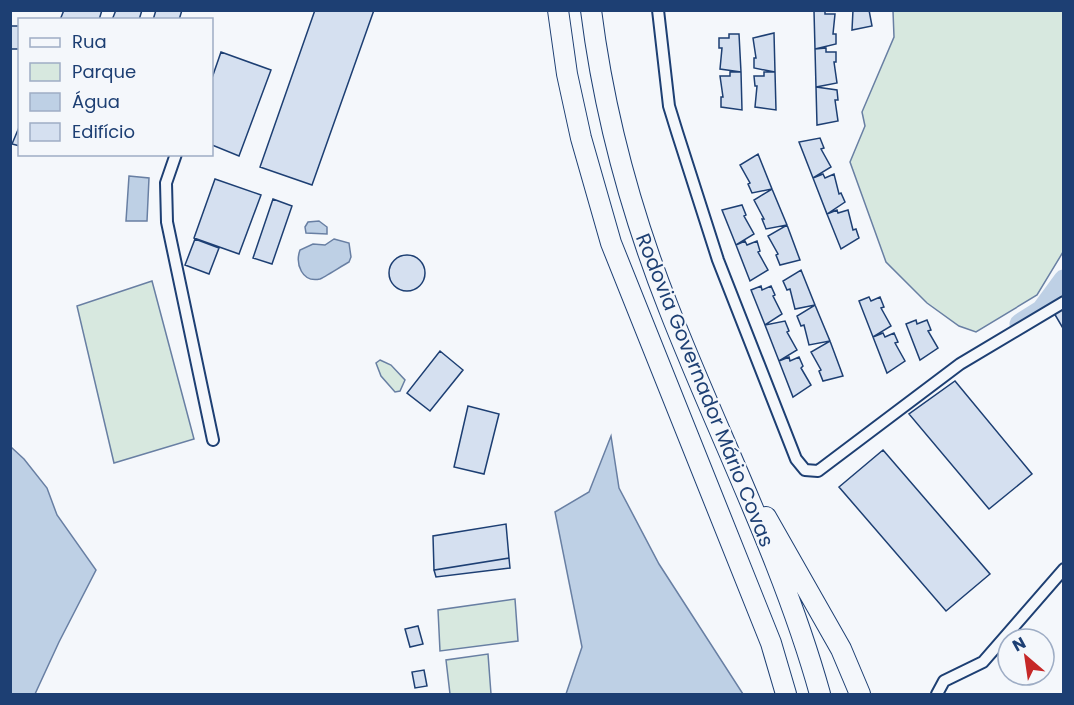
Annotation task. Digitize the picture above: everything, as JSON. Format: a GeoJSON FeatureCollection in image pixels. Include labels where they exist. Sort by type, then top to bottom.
{"type":"FeatureCollection","features":[{"type":"Feature","properties":{"kind":"highway","name":"Rodovia Governador Mário Covas"},"geometry":{"type":"LineString","coordinates":[[558,10],[567,74],[581,138],[611,243],[633,304],[690,438],[763,621],[786,694]]}},
{"type":"Feature","properties":{"kind":"highway","name":"Rodovia Governador Mário Covas"},"geometry":{"type":"LineString","coordinates":[[591,10],[604,99],[642,234],[669,309],[739,471],[782,584],[820,694]]}},
{"type":"Feature","properties":{"kind":"highway"},"geometry":{"type":"LineString","coordinates":[[739,471],[841,649],[860,694]]}},
{"type":"Feature","properties":{"kind":"street"},"geometry":{"type":"LineString","coordinates":[[658,10],[669,106],[677,132],[718,260],[796,459],[805,470],[818,471],[960,364],[1064,302]]}},
{"type":"Feature","properties":{"kind":"street"},"geometry":{"type":"LineString","coordinates":[[175,156],[166,183],[167,222],[213,440]]}},
{"type":"Feature","properties":{"kind":"street"},"geometry":{"type":"LineString","coordinates":[[937,694],[944,681],[983,662],[1064,569]]}},
{"type":"Feature","properties":{"kind":"green space"},"geometry":{"type":"Polygon","coordinates":[[[893,11],[1063,11],[1063,252],[1037,295],[976,332],[959,326],[927,303],[886,262],[850,162],[865,126],[862,112],[894,37],[893,11]]]}},
{"type":"Feature","properties":{"kind":"green space"},"geometry":{"type":"Polygon","coordinates":[[[152,281],[194,439],[114,463],[77,306],[152,281]]]}},
{"type":"Feature","properties":{"kind":"green space"},"geometry":{"type":"Polygon","coordinates":[[[380,360],[391,365],[405,380],[400,391],[395,392],[381,376],[376,363],[380,360]]]}},
{"type":"Feature","properties":{"kind":"green space"},"geometry":{"type":"Polygon","coordinates":[[[515,599],[518,641],[440,651],[438,610],[515,599]]]}},
{"type":"Feature","properties":{"kind":"green space"},"geometry":{"type":"Polygon","coordinates":[[[488,654],[491,694],[450,694],[446,660],[488,654]]]}},
{"type":"Feature","properties":{"kind":"water"},"geometry":{"type":"Polygon","coordinates":[[[129,176],[149,178],[147,221],[126,221],[129,176]]]}},
{"type":"Feature","properties":{"kind":"water"},"geometry":{"type":"Polygon","coordinates":[[[319,221],[327,227],[327,234],[306,233],[305,227],[308,222],[319,221]]]}},
{"type":"Feature","properties":{"kind":"water"},"geometry":{"type":"Polygon","coordinates":[[[334,239],[349,243],[351,257],[349,262],[320,279],[304,275],[298,261],[300,250],[313,244],[325,245],[334,239]]]}},
{"type":"Feature","properties":{"kind":"water"},"geometry":{"type":"Polygon","coordinates":[[[611,436],[619,488],[659,564],[743,694],[566,694],[582,647],[555,512],[589,492],[611,436]]]}},
{"type":"Feature","properties":{"kind":"water"},"geometry":{"type":"Polygon","coordinates":[[[11,447],[24,459],[47,488],[57,515],[96,570],[35,694],[11,694],[11,447]]]}},
{"type":"Feature","properties":{"kind":"building"},"geometry":{"type":"Polygon","coordinates":[[[64,10],[102,10],[100,18],[61,18],[64,10]]]}},
{"type":"Feature","properties":{"kind":"building"},"geometry":{"type":"Polygon","coordinates":[[[116,10],[142,10],[140,18],[113,18],[116,10]]]}},
{"type":"Feature","properties":{"kind":"building"},"geometry":{"type":"Polygon","coordinates":[[[156,10],[182,10],[180,18],[154,18],[156,10]]]}},
{"type":"Feature","properties":{"kind":"building"},"geometry":{"type":"Polygon","coordinates":[[[315,10],[374,10],[312,185],[260,167],[315,10]]]}},
{"type":"Feature","properties":{"kind":"building"},"geometry":{"type":"Polygon","coordinates":[[[825,10],[825,14],[835,14],[833,34],[836,34],[836,44],[815,49],[814,11],[825,10]]]}},
{"type":"Feature","properties":{"kind":"building"},"geometry":{"type":"Polygon","coordinates":[[[853,10],[869,10],[872,26],[852,30],[853,10]]]}},
{"type":"Feature","properties":{"kind":"building"},"geometry":{"type":"Polygon","coordinates":[[[10,26],[18,26],[18,49],[10,49],[10,26]]]}},
{"type":"Feature","properties":{"kind":"building"},"geometry":{"type":"Polygon","coordinates":[[[774,33],[775,72],[754,68],[754,58],[756,58],[753,38],[774,33]]]}},
{"type":"Feature","properties":{"kind":"building"},"geometry":{"type":"Polygon","coordinates":[[[729,34],[739,34],[741,72],[720,69],[722,48],[719,48],[719,38],[729,38],[729,34]]]}},
{"type":"Feature","properties":{"kind":"building"},"geometry":{"type":"Polygon","coordinates":[[[826,48],[826,52],[836,52],[836,62],[834,62],[837,83],[816,87],[815,49],[826,48]]]}},
{"type":"Feature","properties":{"kind":"building"},"geometry":{"type":"Polygon","coordinates":[[[221,52],[271,70],[239,156],[213,145],[213,75],[221,52]]]}},
{"type":"Feature","properties":{"kind":"building"},"geometry":{"type":"Polygon","coordinates":[[[730,72],[741,72],[742,110],[721,107],[721,97],[723,97],[720,76],[730,76],[730,72]]]}},
{"type":"Feature","properties":{"kind":"building"},"geometry":{"type":"Polygon","coordinates":[[[764,72],[775,72],[776,110],[755,107],[757,86],[755,86],[754,76],[764,76],[764,72]]]}},
{"type":"Feature","properties":{"kind":"building"},"geometry":{"type":"Polygon","coordinates":[[[816,87],[837,90],[838,100],[835,100],[838,121],[817,125],[816,87]]]}},
{"type":"Feature","properties":{"kind":"building"},"geometry":{"type":"Polygon","coordinates":[[[18,130],[18,146],[12,144],[18,130]]]}},
{"type":"Feature","properties":{"kind":"building"},"geometry":{"type":"Polygon","coordinates":[[[820,138],[824,148],[821,149],[831,167],[813,178],[799,142],[820,138]]]}},
{"type":"Feature","properties":{"kind":"building"},"geometry":{"type":"Polygon","coordinates":[[[758,154],[772,189],[752,193],[748,184],[750,183],[740,165],[758,154]]]}},
{"type":"Feature","properties":{"kind":"building"},"geometry":{"type":"Polygon","coordinates":[[[823,174],[825,178],[834,174],[839,194],[841,193],[845,202],[827,214],[813,178],[823,174]]]}},
{"type":"Feature","properties":{"kind":"building"},"geometry":{"type":"Polygon","coordinates":[[[215,179],[261,195],[239,254],[194,238],[215,179]]]}},
{"type":"Feature","properties":{"kind":"building"},"geometry":{"type":"Polygon","coordinates":[[[772,189],[787,225],[766,229],[762,219],[764,219],[754,200],[772,189]]]}},
{"type":"Feature","properties":{"kind":"building"},"geometry":{"type":"Polygon","coordinates":[[[273,199],[292,206],[272,264],[253,258],[273,199]]]}},
{"type":"Feature","properties":{"kind":"building"},"geometry":{"type":"Polygon","coordinates":[[[742,205],[746,215],[744,216],[754,234],[736,245],[722,210],[742,205]]]}},
{"type":"Feature","properties":{"kind":"building"},"geometry":{"type":"Polygon","coordinates":[[[837,210],[838,213],[848,210],[853,230],[856,229],[859,238],[841,249],[827,214],[837,210]]]}},
{"type":"Feature","properties":{"kind":"building"},"geometry":{"type":"Polygon","coordinates":[[[787,225],[800,260],[780,265],[776,255],[778,254],[768,236],[787,225]]]}},
{"type":"Feature","properties":{"kind":"building"},"geometry":{"type":"Polygon","coordinates":[[[195,239],[219,248],[209,274],[185,265],[195,239]]]}},
{"type":"Feature","properties":{"kind":"building"},"geometry":{"type":"Polygon","coordinates":[[[745,241],[747,245],[757,241],[760,251],[758,252],[768,270],[750,281],[736,245],[745,241]]]}},
{"type":"Feature","properties":{"kind":"building"},"geometry":{"type":"Polygon","coordinates":[[[407,255],[420,260],[425,273],[420,286],[407,291],[394,286],[389,273],[394,260],[407,255]]]}},
{"type":"Feature","properties":{"kind":"building"},"geometry":{"type":"Polygon","coordinates":[[[801,270],[815,305],[795,309],[790,289],[787,290],[783,281],[801,270]]]}},
{"type":"Feature","properties":{"kind":"building"},"geometry":{"type":"Polygon","coordinates":[[[761,286],[762,290],[771,286],[782,314],[765,325],[751,290],[761,286]]]}},
{"type":"Feature","properties":{"kind":"building"},"geometry":{"type":"Polygon","coordinates":[[[869,297],[871,301],[880,297],[884,307],[881,308],[891,326],[873,337],[859,301],[869,297]]]}},
{"type":"Feature","properties":{"kind":"building"},"geometry":{"type":"Polygon","coordinates":[[[815,305],[830,341],[809,345],[804,325],[801,326],[797,316],[815,305]]]}},
{"type":"Feature","properties":{"kind":"building"},"geometry":{"type":"Polygon","coordinates":[[[1064,308],[1064,330],[1054,313],[1064,308]]]}},
{"type":"Feature","properties":{"kind":"building"},"geometry":{"type":"Polygon","coordinates":[[[916,320],[917,324],[927,320],[931,330],[928,331],[938,348],[920,360],[906,324],[916,320]]]}},
{"type":"Feature","properties":{"kind":"building"},"geometry":{"type":"Polygon","coordinates":[[[785,321],[789,331],[787,332],[797,350],[779,361],[765,325],[785,321]]]}},
{"type":"Feature","properties":{"kind":"building"},"geometry":{"type":"Polygon","coordinates":[[[883,333],[885,337],[894,333],[898,342],[895,343],[905,361],[887,373],[873,337],[883,333]]]}},
{"type":"Feature","properties":{"kind":"building"},"geometry":{"type":"Polygon","coordinates":[[[830,341],[843,376],[823,381],[819,371],[821,370],[811,352],[830,341]]]}},
{"type":"Feature","properties":{"kind":"building"},"geometry":{"type":"Polygon","coordinates":[[[440,351],[463,370],[430,411],[407,393],[440,351]]]}},
{"type":"Feature","properties":{"kind":"building"},"geometry":{"type":"Polygon","coordinates":[[[789,357],[790,361],[799,357],[803,366],[801,368],[811,385],[793,397],[779,361],[789,357]]]}},
{"type":"Feature","properties":{"kind":"building"},"geometry":{"type":"Polygon","coordinates":[[[955,381],[1032,474],[989,509],[909,414],[955,381]]]}},
{"type":"Feature","properties":{"kind":"building"},"geometry":{"type":"Polygon","coordinates":[[[468,406],[499,414],[484,474],[454,467],[468,406]]]}},
{"type":"Feature","properties":{"kind":"building"},"geometry":{"type":"Polygon","coordinates":[[[883,450],[990,574],[946,611],[839,487],[883,450]]]}},
{"type":"Feature","properties":{"kind":"building"},"geometry":{"type":"Polygon","coordinates":[[[506,524],[509,558],[434,570],[433,536],[506,524]]]}},
{"type":"Feature","properties":{"kind":"building"},"geometry":{"type":"Polygon","coordinates":[[[509,558],[510,568],[436,577],[434,570],[509,558]]]}},
{"type":"Feature","properties":{"kind":"building"},"geometry":{"type":"Polygon","coordinates":[[[418,626],[423,644],[410,647],[405,629],[418,626]]]}},
{"type":"Feature","properties":{"kind":"building"},"geometry":{"type":"Polygon","coordinates":[[[424,670],[427,686],[415,688],[412,672],[424,670]]]}},
{"type":"Feature","properties":{"kind":"waterway"},"geometry":{"type":"LineString","coordinates":[[1020,324],[1042,310],[1064,280]]}}]}
